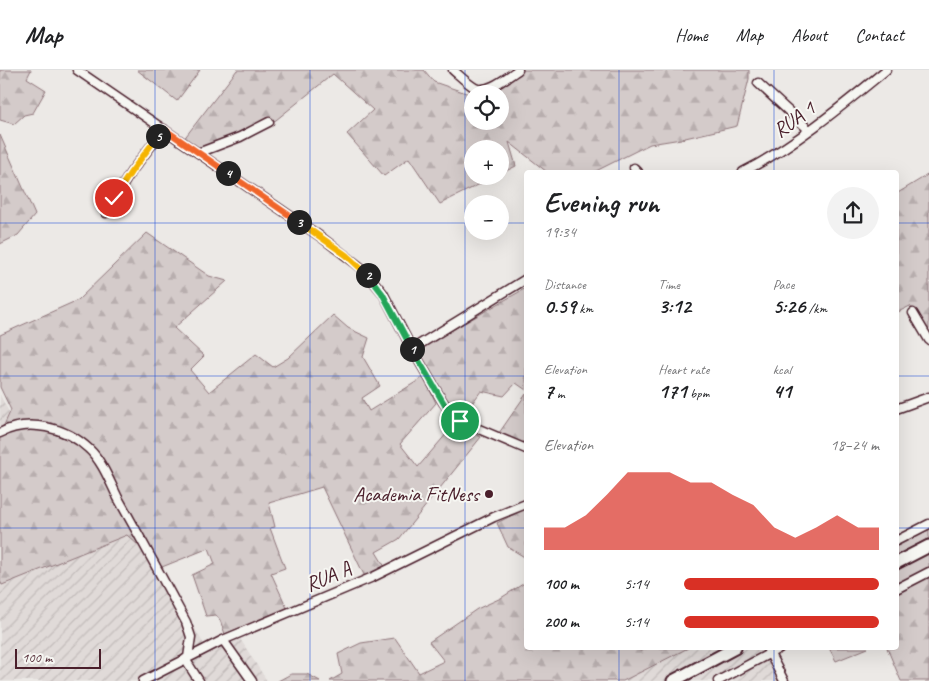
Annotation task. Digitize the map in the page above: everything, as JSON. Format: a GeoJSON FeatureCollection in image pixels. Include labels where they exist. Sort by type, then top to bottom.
{"type":"FeatureCollection","features":[{"type":"Feature","properties":{"kind":"highway"},"geometry":{"type":"LineString","coordinates":[[899,561],[929,546]]}},
{"type":"Feature","properties":{"kind":"highway"},"geometry":{"type":"LineString","coordinates":[[676,680],[731,650]]}},
{"type":"Feature","properties":{"kind":"street"},"geometry":{"type":"LineString","coordinates":[[77,70],[321,237],[363,269],[382,293],[412,349],[454,417],[524,448]]}},
{"type":"Feature","properties":{"kind":"street"},"geometry":{"type":"LineString","coordinates":[[453,70],[480,90],[488,88],[518,70]]}},
{"type":"Feature","properties":{"kind":"street","name":"RUA 1"},"geometry":{"type":"LineString","coordinates":[[747,170],[777,153],[886,70]]}},
{"type":"Feature","properties":{"kind":"street"},"geometry":{"type":"LineString","coordinates":[[758,84],[809,130]]}},
{"type":"Feature","properties":{"kind":"street"},"geometry":{"type":"LineString","coordinates":[[198,153],[240,137],[269,122]]}},
{"type":"Feature","properties":{"kind":"street"},"geometry":{"type":"LineString","coordinates":[[106,213],[131,172],[164,129]]}},
{"type":"Feature","properties":{"kind":"street"},"geometry":{"type":"LineString","coordinates":[[412,349],[524,280]]}},
{"type":"Feature","properties":{"kind":"street"},"geometry":{"type":"LineString","coordinates":[[913,312],[929,340]]}},
{"type":"Feature","properties":{"kind":"street"},"geometry":{"type":"LineString","coordinates":[[899,408],[929,397]]}},
{"type":"Feature","properties":{"kind":"street"},"geometry":{"type":"LineString","coordinates":[[0,434],[25,426],[49,428],[72,437],[90,450],[107,476],[186,622],[190,637],[186,658],[199,681]]}},
{"type":"Feature","properties":{"kind":"street","name":"RUA A"},"geometry":{"type":"LineString","coordinates":[[143,681],[223,640],[373,577],[524,505]]}},
{"type":"Feature","properties":{"kind":"street"},"geometry":{"type":"LineString","coordinates":[[899,539],[929,524]]}},
{"type":"Feature","properties":{"kind":"street"},"geometry":{"type":"LineString","coordinates":[[899,587],[929,572]]}},
{"type":"Feature","properties":{"kind":"street"},"geometry":{"type":"LineString","coordinates":[[223,640],[252,681]]}},
{"type":"Feature","properties":{"kind":"street"},"geometry":{"type":"LineString","coordinates":[[718,681],[768,650],[784,681]]}},
{"type":"Feature","properties":{"kind":"shaded area"},"geometry":{"type":"Polygon","coordinates":[[[0,395],[17,427],[95,455],[206,648],[237,634],[267,681],[0,681],[0,395]]]}},
{"type":"Feature","properties":{"kind":"shaded area"},"geometry":{"type":"Polygon","coordinates":[[[524,649],[765,650],[783,681],[411,681],[524,649]]]}},
{"type":"Feature","properties":{"kind":"green space"},"geometry":{"type":"Polygon","coordinates":[[[0,70],[31,70],[27,78],[46,90],[33,113],[24,115],[14,124],[0,120],[0,70]]]}},
{"type":"Feature","properties":{"kind":"green space"},"geometry":{"type":"Polygon","coordinates":[[[137,70],[200,70],[177,101],[137,70]]]}},
{"type":"Feature","properties":{"kind":"green space"},"geometry":{"type":"Polygon","coordinates":[[[237,70],[424,70],[434,82],[464,92],[464,130],[509,130],[509,85],[494,85],[518,70],[749,70],[749,79],[737,126],[650,144],[598,170],[544,170],[509,142],[509,140],[464,140],[464,185],[478,185],[440,204],[409,158],[384,176],[347,134],[373,110],[333,74],[276,120],[200,150],[183,140],[237,70]]]}},
{"type":"Feature","properties":{"kind":"green space"},"geometry":{"type":"Polygon","coordinates":[[[0,135],[35,215],[18,235],[0,244],[0,135]]]}},
{"type":"Feature","properties":{"kind":"green space"},"geometry":{"type":"Polygon","coordinates":[[[509,142],[516,166],[509,170],[509,142]]]}},
{"type":"Feature","properties":{"kind":"green space"},"geometry":{"type":"Polygon","coordinates":[[[929,174],[928,330],[910,306],[899,312],[899,192],[929,174]]]}},
{"type":"Feature","properties":{"kind":"green space"},"geometry":{"type":"Polygon","coordinates":[[[147,233],[209,276],[227,281],[174,328],[204,356],[190,370],[209,392],[256,354],[273,367],[288,358],[333,315],[348,328],[369,338],[363,357],[380,386],[362,398],[369,411],[424,377],[436,403],[400,444],[418,467],[454,425],[481,437],[399,539],[376,552],[385,567],[365,577],[322,487],[269,503],[275,527],[270,528],[285,568],[271,573],[287,608],[225,634],[216,615],[206,616],[192,575],[215,564],[209,548],[162,567],[127,535],[2,585],[0,581],[0,434],[11,410],[0,387],[0,335],[78,300],[147,233]]]}},
{"type":"Feature","properties":{"kind":"green space"},"geometry":{"type":"Polygon","coordinates":[[[524,289],[524,389],[516,383],[504,396],[481,391],[463,416],[455,413],[418,353],[419,349],[524,289]]]}},
{"type":"Feature","properties":{"kind":"green space"},"geometry":{"type":"Polygon","coordinates":[[[524,397],[524,444],[499,433],[524,397]]]}},
{"type":"Feature","properties":{"kind":"green space"},"geometry":{"type":"Polygon","coordinates":[[[524,509],[524,557],[508,547],[497,523],[524,509]]]}},
{"type":"Feature","properties":{"kind":"green space"},"geometry":{"type":"Polygon","coordinates":[[[929,529],[929,538],[899,554],[899,543],[929,529]]]}},
{"type":"Feature","properties":{"kind":"green space"},"geometry":{"type":"Polygon","coordinates":[[[929,552],[929,567],[899,583],[899,568],[929,552]]]}},
{"type":"Feature","properties":{"kind":"green space"},"geometry":{"type":"Polygon","coordinates":[[[929,576],[929,681],[901,681],[888,650],[899,650],[899,591],[929,576]]]}},
{"type":"Feature","properties":{"kind":"green space"},"geometry":{"type":"Polygon","coordinates":[[[524,583],[524,650],[684,650],[623,681],[330,681],[342,674],[338,654],[361,643],[395,638],[419,673],[444,661],[429,642],[477,609],[501,598],[524,583]]]}},
{"type":"Feature","properties":{"kind":"green space"},"geometry":{"type":"Polygon","coordinates":[[[830,650],[863,650],[836,661],[830,650]]]}},
{"type":"Feature","properties":{"kind":"green space"},"geometry":{"type":"Polygon","coordinates":[[[291,674],[307,674],[320,681],[278,681],[291,674]]]}},
{"type":"Feature","properties":{"kind":"place","name":"Academia FitNess"},"geometry":{"type":"Point","coordinates":[489,494]}},
{"type":"Feature","properties":{"kind":"route"},"geometry":{"type":"LineString","coordinates":[[114,198],[164,129],[321,237],[363,269],[382,293],[446,407],[460,421]]}}]}
